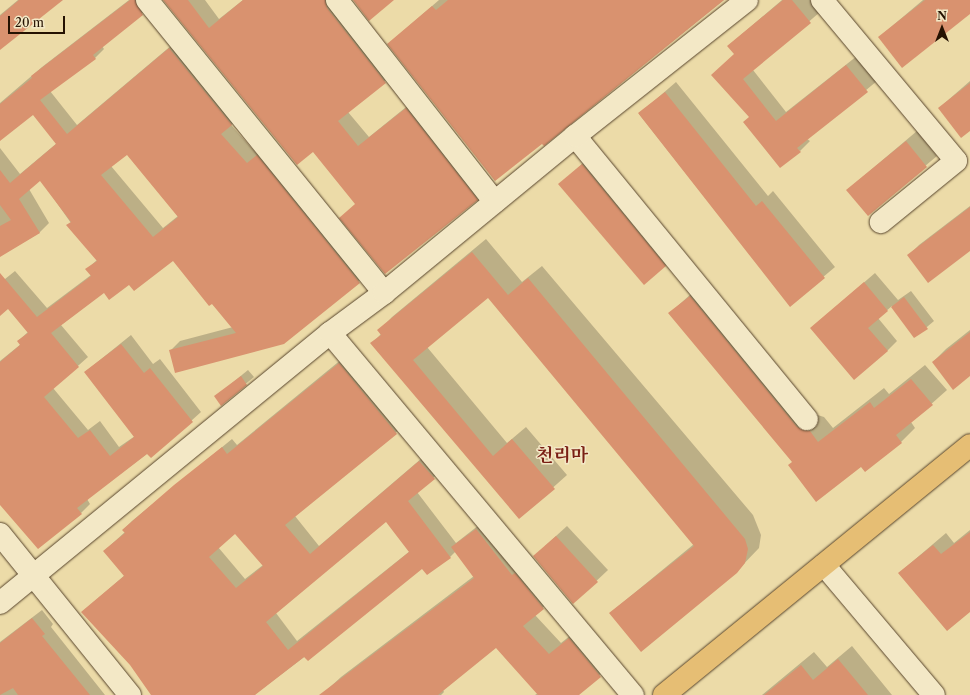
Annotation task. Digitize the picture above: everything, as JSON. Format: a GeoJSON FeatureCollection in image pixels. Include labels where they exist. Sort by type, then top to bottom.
{"type":"FeatureCollection","features":[{"type":"Feature","properties":{"kind":"main road"},"geometry":{"type":"LineString","coordinates":[[664,695],[970,445]]}},
{"type":"Feature","properties":{"kind":"street"},"geometry":{"type":"LineString","coordinates":[[147,0],[384,293]]}},
{"type":"Feature","properties":{"kind":"street"},"geometry":{"type":"LineString","coordinates":[[337,0],[495,202]]}},
{"type":"Feature","properties":{"kind":"street"},"geometry":{"type":"LineString","coordinates":[[0,603],[330,333],[384,293],[575,136],[747,0]]}},
{"type":"Feature","properties":{"kind":"street"},"geometry":{"type":"LineString","coordinates":[[822,0],[956,161],[881,222]]}},
{"type":"Feature","properties":{"kind":"street"},"geometry":{"type":"LineString","coordinates":[[575,136],[808,419]]}},
{"type":"Feature","properties":{"kind":"street"},"geometry":{"type":"LineString","coordinates":[[330,333],[633,695]]}},
{"type":"Feature","properties":{"kind":"street"},"geometry":{"type":"LineString","coordinates":[[0,534],[130,695]]}},
{"type":"Feature","properties":{"kind":"street"},"geometry":{"type":"LineString","coordinates":[[824,565],[934,695]]}},
{"type":"Feature","properties":{"kind":"building"},"geometry":{"type":"Polygon","coordinates":[[[19,0],[63,0],[0,50],[0,16],[19,0]]]}},
{"type":"Feature","properties":{"kind":"building"},"geometry":{"type":"Polygon","coordinates":[[[130,0],[135,0],[143,15],[93,55],[96,59],[40,100],[67,134],[169,48],[232,125],[221,134],[247,163],[257,155],[360,283],[284,344],[175,373],[169,350],[236,333],[212,304],[209,306],[173,261],[134,291],[129,285],[109,300],[104,293],[51,333],[79,367],[44,397],[78,438],[90,430],[110,456],[134,437],[84,372],[121,344],[144,373],[150,368],[193,422],[151,458],[147,454],[77,508],[82,514],[38,549],[0,505],[0,362],[20,345],[17,341],[28,333],[8,309],[0,316],[0,273],[37,317],[91,276],[85,269],[97,261],[66,225],[71,222],[40,181],[19,199],[40,233],[0,257],[0,226],[11,220],[0,205],[0,170],[10,183],[56,144],[33,115],[0,141],[0,104],[32,78],[31,76],[130,0]],[[127,155],[101,175],[153,237],[178,217],[127,155]]]}},
{"type":"Feature","properties":{"kind":"building"},"geometry":{"type":"Polygon","coordinates":[[[163,0],[188,0],[209,28],[243,0],[325,0],[327,8],[386,83],[338,121],[358,146],[406,108],[478,200],[385,274],[339,218],[355,204],[313,152],[297,165],[163,0]]]}},
{"type":"Feature","properties":{"kind":"building"},"geometry":{"type":"Polygon","coordinates":[[[353,0],[394,0],[369,21],[353,0]]]}},
{"type":"Feature","properties":{"kind":"building"},"geometry":{"type":"Polygon","coordinates":[[[448,0],[724,0],[544,146],[542,144],[495,181],[387,44],[432,6],[436,10],[448,0]]]}},
{"type":"Feature","properties":{"kind":"building"},"geometry":{"type":"Polygon","coordinates":[[[783,0],[792,0],[811,23],[743,79],[776,121],[846,65],[868,92],[797,148],[801,152],[780,168],[743,122],[749,117],[711,75],[734,54],[727,46],[783,0]]]}},
{"type":"Feature","properties":{"kind":"building"},"geometry":{"type":"Polygon","coordinates":[[[925,0],[970,0],[970,14],[902,68],[878,37],[925,0]]]}},
{"type":"Feature","properties":{"kind":"building"},"geometry":{"type":"Polygon","coordinates":[[[970,83],[970,131],[961,138],[938,108],[970,83]]]}},
{"type":"Feature","properties":{"kind":"building"},"geometry":{"type":"Polygon","coordinates":[[[665,92],[756,206],[762,201],[825,278],[790,307],[638,113],[665,92]]]}},
{"type":"Feature","properties":{"kind":"building"},"geometry":{"type":"Polygon","coordinates":[[[906,141],[927,167],[868,216],[846,190],[906,141]]]}},
{"type":"Feature","properties":{"kind":"building"},"geometry":{"type":"Polygon","coordinates":[[[582,164],[666,266],[644,285],[558,184],[582,164]]]}},
{"type":"Feature","properties":{"kind":"building"},"geometry":{"type":"Polygon","coordinates":[[[970,207],[970,251],[928,283],[907,255],[970,207]]]}},
{"type":"Feature","properties":{"kind":"building"},"geometry":{"type":"Polygon","coordinates":[[[472,252],[508,295],[528,278],[745,539],[748,549],[745,563],[737,573],[641,652],[609,613],[694,546],[488,298],[413,360],[493,456],[512,439],[555,489],[519,519],[370,343],[381,335],[377,330],[472,252]]]}},
{"type":"Feature","properties":{"kind":"building"},"geometry":{"type":"Polygon","coordinates":[[[864,282],[888,311],[868,328],[888,351],[854,380],[810,328],[864,282]]]}},
{"type":"Feature","properties":{"kind":"building"},"geometry":{"type":"Polygon","coordinates":[[[690,296],[797,427],[810,431],[818,442],[870,402],[874,408],[911,379],[933,405],[896,435],[902,443],[865,472],[861,467],[816,502],[788,465],[792,462],[668,313],[690,296]]]}},
{"type":"Feature","properties":{"kind":"building"},"geometry":{"type":"Polygon","coordinates":[[[904,297],[928,329],[914,338],[891,307],[904,297]]]}},
{"type":"Feature","properties":{"kind":"building"},"geometry":{"type":"Polygon","coordinates":[[[970,332],[970,376],[953,390],[932,362],[970,332]]]}},
{"type":"Feature","properties":{"kind":"building"},"geometry":{"type":"Polygon","coordinates":[[[339,363],[397,434],[285,525],[310,554],[419,461],[435,479],[408,501],[451,558],[427,575],[422,569],[308,661],[304,657],[255,695],[151,695],[130,665],[81,612],[124,576],[103,551],[125,533],[122,530],[174,485],[222,447],[227,454],[339,363]],[[386,522],[266,622],[288,650],[409,552],[386,522]],[[235,534],[209,557],[236,588],[263,566],[235,534]]]}},
{"type":"Feature","properties":{"kind":"building"},"geometry":{"type":"Polygon","coordinates":[[[241,376],[247,385],[221,406],[214,396],[241,376]]]}},
{"type":"Feature","properties":{"kind":"building"},"geometry":{"type":"Polygon","coordinates":[[[476,529],[512,575],[515,573],[544,609],[523,626],[549,654],[569,638],[601,677],[579,695],[538,695],[496,648],[438,695],[319,695],[474,578],[451,547],[476,529]]]}},
{"type":"Feature","properties":{"kind":"building"},"geometry":{"type":"Polygon","coordinates":[[[970,532],[970,612],[947,631],[898,573],[933,545],[941,554],[970,532]]]}},
{"type":"Feature","properties":{"kind":"building"},"geometry":{"type":"Polygon","coordinates":[[[556,536],[598,582],[573,604],[533,556],[556,536]]]}},
{"type":"Feature","properties":{"kind":"building"},"geometry":{"type":"Polygon","coordinates":[[[32,618],[45,634],[42,636],[90,695],[18,695],[13,688],[0,695],[0,643],[32,618]]]}},
{"type":"Feature","properties":{"kind":"building"},"geometry":{"type":"Polygon","coordinates":[[[838,659],[868,695],[764,695],[801,665],[813,680],[838,659]]]}},
{"type":"Feature","properties":{"kind":"district","name":"천리마"},"geometry":{"type":"Point","coordinates":[562,455]}}]}
